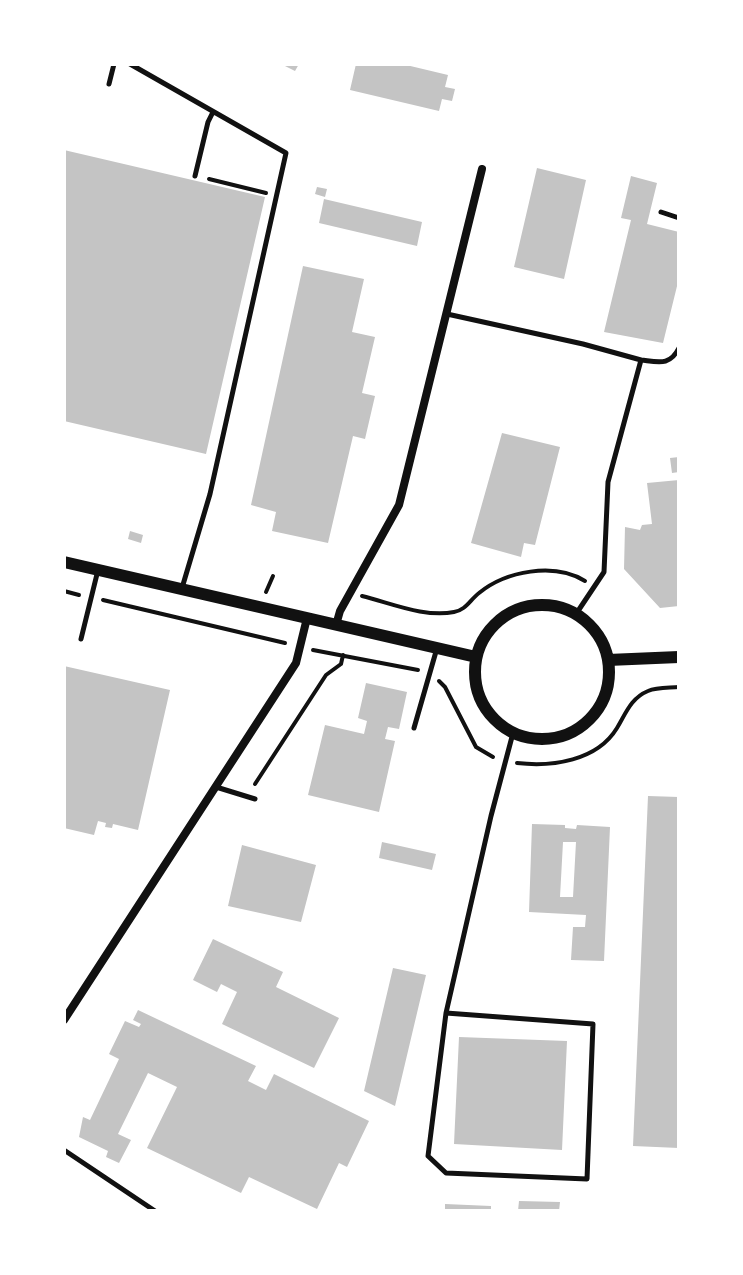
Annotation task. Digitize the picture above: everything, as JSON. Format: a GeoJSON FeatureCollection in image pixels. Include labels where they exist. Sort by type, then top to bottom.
{"type":"FeatureCollection","features":[{"type":"Feature","properties":{"kind":"street"},"geometry":{"type":"LineString","coordinates":[[336,625],[340,611],[399,505],[482,169]]}},
{"type":"Feature","properties":{"kind":"street"},"geometry":{"type":"LineString","coordinates":[[64,562],[476,657]]}},
{"type":"Feature","properties":{"kind":"street"},"geometry":{"type":"LineString","coordinates":[[541,605],[576,614],[591,626],[604,646],[608,660],[606,691],[595,714],[563,736],[551,739],[513,733],[500,724],[481,702],[476,689],[476,657],[482,641],[492,627],[513,611],[541,605]]}},
{"type":"Feature","properties":{"kind":"street"},"geometry":{"type":"LineString","coordinates":[[64,1020],[296,663],[307,618]]}},
{"type":"Feature","properties":{"kind":"street"},"geometry":{"type":"LineString","coordinates":[[608,660],[679,657]]}},
{"type":"Feature","properties":{"kind":"lane"},"geometry":{"type":"LineString","coordinates":[[109,84],[114,64]]}},
{"type":"Feature","properties":{"kind":"lane"},"geometry":{"type":"LineString","coordinates":[[130,64],[286,153],[210,494],[182,589]]}},
{"type":"Feature","properties":{"kind":"lane"},"geometry":{"type":"LineString","coordinates":[[195,176],[208,122],[214,112]]}},
{"type":"Feature","properties":{"kind":"lane"},"geometry":{"type":"LineString","coordinates":[[661,212],[679,218]]}},
{"type":"Feature","properties":{"kind":"lane"},"geometry":{"type":"LineString","coordinates":[[447,314],[641,360],[665,363],[679,348]]}},
{"type":"Feature","properties":{"kind":"lane"},"geometry":{"type":"LineString","coordinates":[[576,614],[604,572],[608,482],[641,360]]}},
{"type":"Feature","properties":{"kind":"lane"},"geometry":{"type":"LineString","coordinates":[[81,639],[98,570]]}},
{"type":"Feature","properties":{"kind":"lane"},"geometry":{"type":"LineString","coordinates":[[414,728],[437,648]]}},
{"type":"Feature","properties":{"kind":"lane"},"geometry":{"type":"LineString","coordinates":[[446,1013],[593,1024],[587,1179],[446,1173],[428,1156],[446,1013],[513,733]]}},
{"type":"Feature","properties":{"kind":"lane"},"geometry":{"type":"LineString","coordinates":[[215,786],[255,799]]}},
{"type":"Feature","properties":{"kind":"lane"},"geometry":{"type":"LineString","coordinates":[[64,1150],[155,1211]]}},
{"type":"Feature","properties":{"kind":"path"},"geometry":{"type":"LineString","coordinates":[[195,176],[277,195]]}},
{"type":"Feature","properties":{"kind":"path"},"geometry":{"type":"LineString","coordinates":[[350,593],[435,613],[462,610],[480,592],[513,575],[531,572],[569,574],[594,587]]}},
{"type":"Feature","properties":{"kind":"path"},"geometry":{"type":"LineString","coordinates":[[64,591],[241,633]]}},
{"type":"Feature","properties":{"kind":"path"},"geometry":{"type":"LineString","coordinates":[[247,797],[326,675],[341,664],[343,655],[429,672],[445,687],[476,747],[506,761],[534,765],[570,761],[606,742],[636,698],[650,690],[679,687]]}},
{"type":"Feature","properties":{"kind":"building"},"geometry":{"type":"Polygon","coordinates":[[[281,64],[299,64],[295,71],[281,64]]]}},
{"type":"Feature","properties":{"kind":"building"},"geometry":{"type":"Polygon","coordinates":[[[356,64],[402,64],[448,75],[445,87],[455,89],[452,101],[442,99],[439,111],[350,90],[356,64]]]}},
{"type":"Feature","properties":{"kind":"building"},"geometry":{"type":"Polygon","coordinates":[[[64,150],[265,197],[206,454],[64,421],[64,150]]]}},
{"type":"Feature","properties":{"kind":"building"},"geometry":{"type":"Polygon","coordinates":[[[537,168],[586,180],[564,279],[514,267],[537,168]]]}},
{"type":"Feature","properties":{"kind":"building"},"geometry":{"type":"Polygon","coordinates":[[[631,176],[657,183],[647,224],[679,232],[679,278],[663,343],[604,332],[631,220],[621,218],[631,176]]]}},
{"type":"Feature","properties":{"kind":"building"},"geometry":{"type":"Polygon","coordinates":[[[317,187],[327,189],[325,197],[315,194],[317,187]]]}},
{"type":"Feature","properties":{"kind":"building"},"geometry":{"type":"Polygon","coordinates":[[[324,199],[422,222],[417,246],[319,223],[324,199]]]}},
{"type":"Feature","properties":{"kind":"building"},"geometry":{"type":"Polygon","coordinates":[[[303,266],[364,279],[352,332],[375,337],[362,393],[375,396],[365,439],[353,436],[328,543],[272,531],[276,512],[251,505],[303,266]]]}},
{"type":"Feature","properties":{"kind":"building"},"geometry":{"type":"Polygon","coordinates":[[[502,433],[560,447],[535,545],[524,543],[521,557],[471,543],[502,433]]]}},
{"type":"Feature","properties":{"kind":"building"},"geometry":{"type":"Polygon","coordinates":[[[679,457],[679,472],[672,473],[670,458],[679,457]]]}},
{"type":"Feature","properties":{"kind":"building"},"geometry":{"type":"Polygon","coordinates":[[[679,480],[679,606],[660,608],[624,569],[625,527],[640,530],[642,525],[652,524],[647,483],[679,480]]]}},
{"type":"Feature","properties":{"kind":"building"},"geometry":{"type":"Polygon","coordinates":[[[130,531],[143,535],[141,543],[128,539],[130,531]]]}},
{"type":"Feature","properties":{"kind":"building"},"geometry":{"type":"Polygon","coordinates":[[[64,666],[170,690],[138,830],[113,824],[112,828],[105,827],[106,823],[98,821],[94,835],[64,828],[64,666]]]}},
{"type":"Feature","properties":{"kind":"building"},"geometry":{"type":"Polygon","coordinates":[[[366,683],[407,692],[399,729],[388,727],[385,739],[395,741],[379,812],[308,795],[325,725],[364,734],[367,721],[358,718],[366,683]]]}},
{"type":"Feature","properties":{"kind":"building"},"geometry":{"type":"Polygon","coordinates":[[[648,796],[679,797],[679,1148],[633,1146],[648,796]]]}},
{"type":"Feature","properties":{"kind":"building"},"geometry":{"type":"Polygon","coordinates":[[[532,824],[565,825],[565,828],[576,829],[577,825],[610,827],[604,961],[571,960],[573,927],[585,927],[586,915],[529,912],[532,824]],[[563,842],[560,897],[573,897],[576,842],[563,842]]]}},
{"type":"Feature","properties":{"kind":"building"},"geometry":{"type":"Polygon","coordinates":[[[382,842],[436,854],[432,870],[379,858],[382,842]]]}},
{"type":"Feature","properties":{"kind":"building"},"geometry":{"type":"Polygon","coordinates":[[[242,845],[316,865],[301,922],[228,906],[242,845]]]}},
{"type":"Feature","properties":{"kind":"building"},"geometry":{"type":"Polygon","coordinates":[[[213,939],[283,972],[276,987],[339,1018],[314,1068],[222,1024],[237,992],[221,984],[217,992],[193,980],[213,939]]]}},
{"type":"Feature","properties":{"kind":"building"},"geometry":{"type":"Polygon","coordinates":[[[393,968],[426,975],[395,1106],[364,1091],[393,968]]]}},
{"type":"Feature","properties":{"kind":"building"},"geometry":{"type":"Polygon","coordinates":[[[138,1010],[256,1066],[248,1081],[266,1090],[274,1074],[369,1121],[347,1167],[339,1163],[317,1209],[249,1177],[241,1193],[147,1148],[177,1087],[148,1073],[118,1134],[131,1140],[119,1163],[106,1157],[108,1151],[79,1137],[83,1117],[90,1120],[119,1059],[109,1054],[125,1021],[139,1027],[141,1024],[133,1020],[138,1010]]]}},
{"type":"Feature","properties":{"kind":"building"},"geometry":{"type":"Polygon","coordinates":[[[459,1037],[567,1041],[562,1150],[454,1144],[459,1037]]]}},
{"type":"Feature","properties":{"kind":"building"},"geometry":{"type":"Polygon","coordinates":[[[519,1201],[560,1202],[559,1211],[518,1211],[519,1201]]]}},
{"type":"Feature","properties":{"kind":"building"},"geometry":{"type":"Polygon","coordinates":[[[445,1204],[491,1206],[491,1211],[445,1211],[445,1204]]]}}]}
